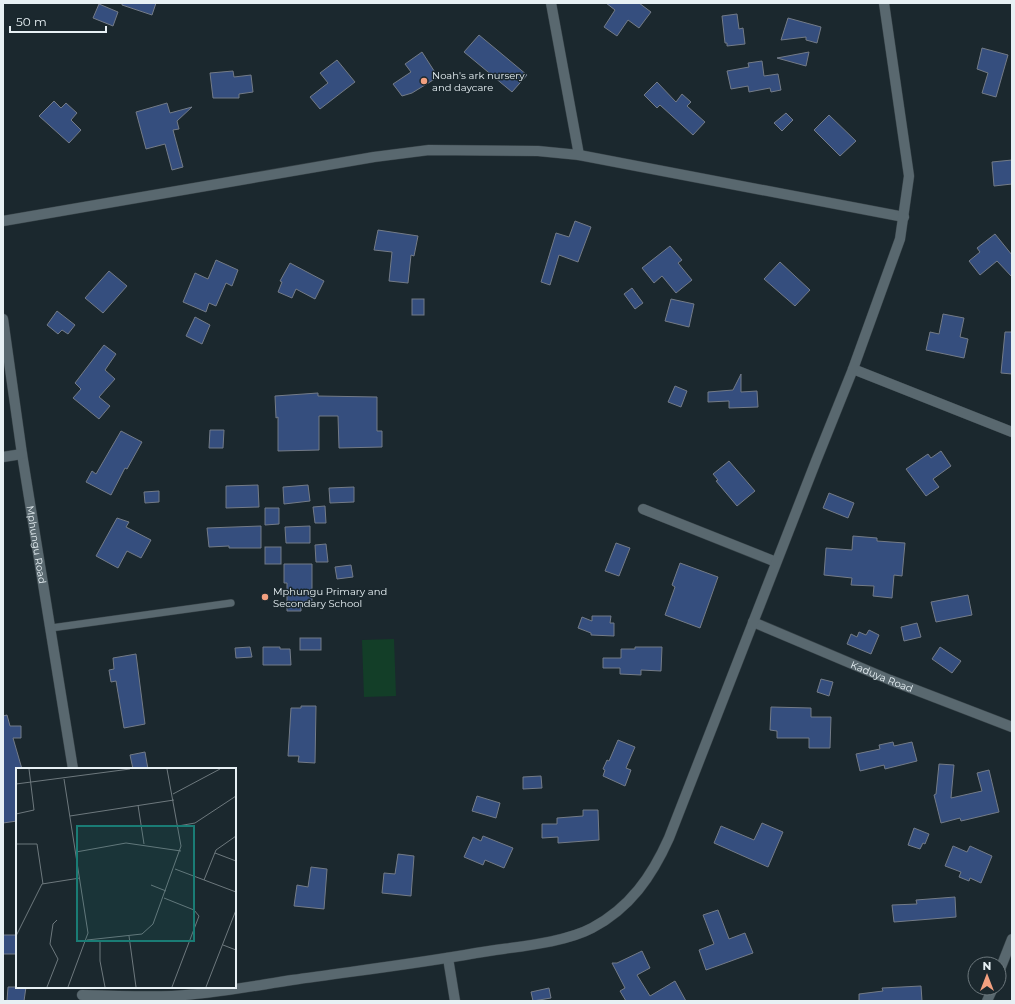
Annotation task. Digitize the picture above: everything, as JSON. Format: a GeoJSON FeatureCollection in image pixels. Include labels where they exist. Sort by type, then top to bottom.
{"type":"FeatureCollection","features":[{"type":"Feature","properties":{"kind":"street"},"geometry":{"type":"LineString","coordinates":[[551,3],[579,155]]}},
{"type":"Feature","properties":{"kind":"street"},"geometry":{"type":"LineString","coordinates":[[82,994],[146,997],[202,997],[448,958],[555,939],[590,929],[610,918],[639,889],[651,874],[669,838],[853,369],[900,239],[909,176],[884,3]]}},
{"type":"Feature","properties":{"kind":"street"},"geometry":{"type":"LineString","coordinates":[[3,221],[374,157],[429,150],[538,151],[579,155],[904,217]]}},
{"type":"Feature","properties":{"kind":"street","name":"Mphungu Road"},"geometry":{"type":"LineString","coordinates":[[3,319],[7,374],[22,454],[73,768]]}},
{"type":"Feature","properties":{"kind":"street"},"geometry":{"type":"LineString","coordinates":[[853,369],[1012,432]]}},
{"type":"Feature","properties":{"kind":"street"},"geometry":{"type":"LineString","coordinates":[[3,457],[22,454]]}},
{"type":"Feature","properties":{"kind":"street"},"geometry":{"type":"LineString","coordinates":[[643,509],[776,562]]}},
{"type":"Feature","properties":{"kind":"street","name":"Kaduya Road"},"geometry":{"type":"LineString","coordinates":[[753,622],[890,680],[1012,727]]}},
{"type":"Feature","properties":{"kind":"street"},"geometry":{"type":"LineString","coordinates":[[1005,956],[1012,939]]}},
{"type":"Feature","properties":{"kind":"street"},"geometry":{"type":"LineString","coordinates":[[448,958],[455,1001]]}},
{"type":"Feature","properties":{"kind":"lane"},"geometry":{"type":"LineString","coordinates":[[51,628],[231,603]]}},
{"type":"Feature","properties":{"kind":"green space"},"geometry":{"type":"Polygon","coordinates":[[[394,639],[396,696],[364,697],[362,640],[394,639]]]}},
{"type":"Feature","properties":{"kind":"building"},"geometry":{"type":"Polygon","coordinates":[[[122,3],[156,3],[152,15],[122,5],[122,3]]]}},
{"type":"Feature","properties":{"kind":"building"},"geometry":{"type":"Polygon","coordinates":[[[606,3],[639,3],[651,12],[639,28],[628,20],[617,36],[604,27],[615,10],[606,3]]]}},
{"type":"Feature","properties":{"kind":"building"},"geometry":{"type":"Polygon","coordinates":[[[99,4],[118,12],[113,26],[93,18],[99,4]]]}},
{"type":"Feature","properties":{"kind":"building"},"geometry":{"type":"Polygon","coordinates":[[[737,14],[739,29],[743,28],[745,44],[727,46],[727,43],[725,43],[722,16],[737,14]]]}},
{"type":"Feature","properties":{"kind":"building"},"geometry":{"type":"Polygon","coordinates":[[[788,18],[821,27],[817,43],[806,40],[806,37],[781,40],[788,18]]]}},
{"type":"Feature","properties":{"kind":"building"},"geometry":{"type":"Polygon","coordinates":[[[479,35],[527,75],[512,92],[464,52],[479,35]]]}},
{"type":"Feature","properties":{"kind":"building"},"geometry":{"type":"Polygon","coordinates":[[[982,48],[1008,55],[996,97],[982,93],[988,73],[977,69],[982,48]]]}},
{"type":"Feature","properties":{"kind":"building"},"geometry":{"type":"Polygon","coordinates":[[[422,52],[438,77],[412,93],[402,96],[393,84],[411,72],[405,64],[422,52]]]}},
{"type":"Feature","properties":{"kind":"building"},"geometry":{"type":"Polygon","coordinates":[[[809,52],[806,66],[777,58],[809,52]]]}},
{"type":"Feature","properties":{"kind":"building"},"geometry":{"type":"Polygon","coordinates":[[[337,60],[355,82],[320,109],[310,97],[328,83],[320,73],[337,60]]]}},
{"type":"Feature","properties":{"kind":"building"},"geometry":{"type":"Polygon","coordinates":[[[762,61],[764,76],[778,74],[781,90],[771,92],[770,88],[749,92],[748,86],[731,89],[727,71],[749,67],[748,63],[762,61]]]}},
{"type":"Feature","properties":{"kind":"building"},"geometry":{"type":"Polygon","coordinates":[[[233,71],[234,77],[251,75],[253,92],[239,94],[239,98],[213,98],[210,73],[233,71]]]}},
{"type":"Feature","properties":{"kind":"building"},"geometry":{"type":"Polygon","coordinates":[[[657,82],[676,102],[682,94],[691,102],[687,106],[705,122],[693,135],[660,105],[657,108],[644,95],[657,82]]]}},
{"type":"Feature","properties":{"kind":"building"},"geometry":{"type":"Polygon","coordinates":[[[54,101],[61,108],[66,103],[77,113],[71,120],[81,130],[69,143],[39,116],[54,101]]]}},
{"type":"Feature","properties":{"kind":"building"},"geometry":{"type":"Polygon","coordinates":[[[167,103],[170,113],[192,107],[177,121],[179,129],[173,130],[183,167],[172,170],[165,144],[146,149],[136,112],[167,103]]]}},
{"type":"Feature","properties":{"kind":"building"},"geometry":{"type":"Polygon","coordinates":[[[786,113],[793,120],[782,131],[774,123],[786,113]]]}},
{"type":"Feature","properties":{"kind":"building"},"geometry":{"type":"Polygon","coordinates":[[[829,115],[856,141],[840,156],[814,130],[829,115]]]}},
{"type":"Feature","properties":{"kind":"building"},"geometry":{"type":"Polygon","coordinates":[[[1012,160],[1012,184],[994,186],[992,162],[1012,160]]]}},
{"type":"Feature","properties":{"kind":"building"},"geometry":{"type":"Polygon","coordinates":[[[575,221],[591,227],[578,262],[559,255],[550,285],[541,282],[556,233],[569,237],[575,221]]]}},
{"type":"Feature","properties":{"kind":"building"},"geometry":{"type":"Polygon","coordinates":[[[378,230],[418,236],[414,256],[411,255],[408,283],[389,281],[392,252],[374,250],[378,230]]]}},
{"type":"Feature","properties":{"kind":"building"},"geometry":{"type":"Polygon","coordinates":[[[995,234],[1012,255],[1012,277],[997,261],[980,275],[969,261],[980,252],[977,248],[995,234]]]}},
{"type":"Feature","properties":{"kind":"building"},"geometry":{"type":"Polygon","coordinates":[[[670,246],[682,260],[678,263],[692,280],[676,293],[662,276],[654,283],[642,268],[670,246]]]}},
{"type":"Feature","properties":{"kind":"building"},"geometry":{"type":"Polygon","coordinates":[[[216,260],[238,270],[232,286],[226,283],[216,306],[209,303],[206,312],[183,302],[195,273],[208,279],[216,260]]]}},
{"type":"Feature","properties":{"kind":"building"},"geometry":{"type":"Polygon","coordinates":[[[780,262],[810,290],[795,306],[764,279],[780,262]]]}},
{"type":"Feature","properties":{"kind":"building"},"geometry":{"type":"Polygon","coordinates":[[[290,263],[324,281],[315,299],[296,289],[292,298],[278,292],[282,282],[280,281],[290,263]]]}},
{"type":"Feature","properties":{"kind":"building"},"geometry":{"type":"Polygon","coordinates":[[[109,271],[127,286],[103,313],[85,298],[109,271]]]}},
{"type":"Feature","properties":{"kind":"building"},"geometry":{"type":"Polygon","coordinates":[[[632,288],[643,303],[635,309],[624,294],[632,288]]]}},
{"type":"Feature","properties":{"kind":"building"},"geometry":{"type":"Polygon","coordinates":[[[412,299],[424,299],[424,315],[412,315],[412,299]]]}},
{"type":"Feature","properties":{"kind":"building"},"geometry":{"type":"Polygon","coordinates":[[[671,299],[694,304],[689,327],[665,321],[671,299]]]}},
{"type":"Feature","properties":{"kind":"building"},"geometry":{"type":"Polygon","coordinates":[[[57,311],[75,325],[68,334],[62,330],[58,334],[47,325],[57,311]]]}},
{"type":"Feature","properties":{"kind":"building"},"geometry":{"type":"Polygon","coordinates":[[[943,314],[964,318],[960,337],[968,339],[964,358],[926,350],[930,332],[939,334],[943,314]]]}},
{"type":"Feature","properties":{"kind":"building"},"geometry":{"type":"Polygon","coordinates":[[[195,317],[210,325],[202,344],[186,336],[195,317]]]}},
{"type":"Feature","properties":{"kind":"building"},"geometry":{"type":"Polygon","coordinates":[[[1005,332],[1012,332],[1012,374],[1001,373],[1005,332]]]}},
{"type":"Feature","properties":{"kind":"building"},"geometry":{"type":"Polygon","coordinates":[[[104,345],[116,354],[105,370],[115,379],[99,397],[110,406],[99,419],[73,398],[81,389],[75,383],[104,345]]]}},
{"type":"Feature","properties":{"kind":"building"},"geometry":{"type":"Polygon","coordinates":[[[741,374],[741,392],[757,391],[758,407],[729,408],[729,401],[708,402],[708,392],[733,390],[741,374]]]}},
{"type":"Feature","properties":{"kind":"building"},"geometry":{"type":"Polygon","coordinates":[[[675,386],[687,391],[681,407],[668,402],[675,386]]]}},
{"type":"Feature","properties":{"kind":"building"},"geometry":{"type":"Polygon","coordinates":[[[318,393],[318,396],[377,397],[377,431],[382,431],[382,447],[339,448],[338,416],[319,416],[319,450],[278,451],[278,417],[276,418],[275,396],[318,393]]]}},
{"type":"Feature","properties":{"kind":"building"},"geometry":{"type":"Polygon","coordinates":[[[210,430],[224,430],[223,448],[209,448],[210,430]]]}},
{"type":"Feature","properties":{"kind":"building"},"geometry":{"type":"Polygon","coordinates":[[[121,431],[142,442],[127,469],[125,468],[111,495],[86,482],[92,471],[96,474],[121,431]]]}},
{"type":"Feature","properties":{"kind":"building"},"geometry":{"type":"Polygon","coordinates":[[[941,451],[951,466],[933,479],[939,487],[926,496],[906,469],[928,454],[931,458],[941,451]]]}},
{"type":"Feature","properties":{"kind":"building"},"geometry":{"type":"Polygon","coordinates":[[[729,461],[755,491],[737,506],[716,481],[718,480],[713,474],[729,461]]]}},
{"type":"Feature","properties":{"kind":"building"},"geometry":{"type":"Polygon","coordinates":[[[258,485],[259,507],[226,508],[226,486],[258,485]]]}},
{"type":"Feature","properties":{"kind":"building"},"geometry":{"type":"Polygon","coordinates":[[[308,485],[310,501],[284,504],[283,487],[308,485]]]}},
{"type":"Feature","properties":{"kind":"building"},"geometry":{"type":"Polygon","coordinates":[[[354,487],[354,502],[330,503],[329,488],[354,487]]]}},
{"type":"Feature","properties":{"kind":"building"},"geometry":{"type":"Polygon","coordinates":[[[159,491],[159,502],[145,503],[144,492],[159,491]]]}},
{"type":"Feature","properties":{"kind":"building"},"geometry":{"type":"Polygon","coordinates":[[[829,493],[854,503],[848,518],[823,508],[829,493]]]}},
{"type":"Feature","properties":{"kind":"building"},"geometry":{"type":"Polygon","coordinates":[[[325,506],[326,523],[315,523],[313,507],[325,506]]]}},
{"type":"Feature","properties":{"kind":"building"},"geometry":{"type":"Polygon","coordinates":[[[265,508],[279,508],[279,524],[265,525],[265,508]]]}},
{"type":"Feature","properties":{"kind":"building"},"geometry":{"type":"Polygon","coordinates":[[[117,518],[129,522],[126,527],[151,540],[141,558],[127,551],[118,568],[96,556],[117,518]]]}},
{"type":"Feature","properties":{"kind":"building"},"geometry":{"type":"Polygon","coordinates":[[[261,526],[261,548],[229,548],[229,546],[209,547],[207,528],[261,526]]]}},
{"type":"Feature","properties":{"kind":"building"},"geometry":{"type":"Polygon","coordinates":[[[310,526],[310,543],[286,543],[285,527],[310,526]]]}},
{"type":"Feature","properties":{"kind":"building"},"geometry":{"type":"Polygon","coordinates":[[[853,536],[877,538],[877,541],[905,543],[902,576],[894,575],[892,598],[873,596],[874,586],[851,585],[852,578],[824,575],[826,548],[852,550],[853,536]]]}},
{"type":"Feature","properties":{"kind":"building"},"geometry":{"type":"Polygon","coordinates":[[[616,543],[630,548],[619,576],[605,571],[616,543]]]}},
{"type":"Feature","properties":{"kind":"building"},"geometry":{"type":"Polygon","coordinates":[[[326,544],[328,562],[316,562],[315,545],[326,544]]]}},
{"type":"Feature","properties":{"kind":"building"},"geometry":{"type":"Polygon","coordinates":[[[265,547],[281,547],[281,564],[265,564],[265,547]]]}},
{"type":"Feature","properties":{"kind":"building"},"geometry":{"type":"Polygon","coordinates":[[[680,563],[718,577],[700,628],[665,615],[675,587],[672,585],[680,563]]]}},
{"type":"Feature","properties":{"kind":"building"},"geometry":{"type":"Polygon","coordinates":[[[284,564],[312,564],[312,604],[301,606],[301,611],[287,611],[287,583],[284,583],[284,564]]]}},
{"type":"Feature","properties":{"kind":"building"},"geometry":{"type":"Polygon","coordinates":[[[351,565],[353,577],[337,579],[335,567],[351,565]]]}},
{"type":"Feature","properties":{"kind":"building"},"geometry":{"type":"Polygon","coordinates":[[[968,595],[972,615],[936,622],[931,602],[968,595]]]}},
{"type":"Feature","properties":{"kind":"building"},"geometry":{"type":"Polygon","coordinates":[[[592,616],[611,616],[610,623],[614,623],[614,636],[591,635],[591,633],[578,628],[582,617],[592,621],[592,616]]]}},
{"type":"Feature","properties":{"kind":"building"},"geometry":{"type":"Polygon","coordinates":[[[917,623],[921,637],[904,641],[901,627],[917,623]]]}},
{"type":"Feature","properties":{"kind":"building"},"geometry":{"type":"Polygon","coordinates":[[[869,630],[879,635],[871,654],[847,644],[851,634],[857,637],[859,632],[866,635],[869,630]]]}},
{"type":"Feature","properties":{"kind":"building"},"geometry":{"type":"Polygon","coordinates":[[[300,638],[321,638],[321,650],[300,650],[300,638]]]}},
{"type":"Feature","properties":{"kind":"building"},"geometry":{"type":"Polygon","coordinates":[[[250,647],[252,657],[236,658],[235,648],[250,647]]]}},
{"type":"Feature","properties":{"kind":"building"},"geometry":{"type":"Polygon","coordinates":[[[263,647],[280,647],[280,649],[290,649],[291,665],[263,665],[263,647]]]}},
{"type":"Feature","properties":{"kind":"building"},"geometry":{"type":"Polygon","coordinates":[[[635,647],[662,647],[661,671],[641,670],[641,675],[620,674],[620,668],[603,668],[603,658],[621,658],[621,649],[635,649],[635,647]]]}},
{"type":"Feature","properties":{"kind":"building"},"geometry":{"type":"Polygon","coordinates":[[[940,647],[961,661],[952,673],[932,659],[940,647]]]}},
{"type":"Feature","properties":{"kind":"building"},"geometry":{"type":"Polygon","coordinates":[[[136,654],[145,724],[124,728],[116,681],[111,682],[109,670],[114,669],[113,658],[136,654]]]}},
{"type":"Feature","properties":{"kind":"building"},"geometry":{"type":"Polygon","coordinates":[[[821,679],[833,682],[829,696],[817,692],[821,679]]]}},
{"type":"Feature","properties":{"kind":"building"},"geometry":{"type":"Polygon","coordinates":[[[301,706],[316,706],[315,763],[298,762],[299,756],[288,756],[291,708],[301,708],[301,706]]]}},
{"type":"Feature","properties":{"kind":"building"},"geometry":{"type":"Polygon","coordinates":[[[771,707],[811,708],[811,717],[831,717],[830,748],[809,748],[809,738],[777,738],[777,731],[770,730],[771,707]]]}},
{"type":"Feature","properties":{"kind":"building"},"geometry":{"type":"Polygon","coordinates":[[[7,715],[10,726],[21,726],[21,738],[13,738],[22,768],[16,768],[16,821],[3,823],[3,716],[7,715]]]}},
{"type":"Feature","properties":{"kind":"building"},"geometry":{"type":"Polygon","coordinates":[[[618,740],[635,747],[626,768],[631,770],[625,786],[603,776],[605,770],[603,769],[607,760],[609,761],[618,740]]]}},
{"type":"Feature","properties":{"kind":"building"},"geometry":{"type":"Polygon","coordinates":[[[893,742],[894,746],[912,742],[917,761],[885,769],[884,765],[860,771],[856,754],[880,749],[879,745],[893,742]]]}},
{"type":"Feature","properties":{"kind":"building"},"geometry":{"type":"Polygon","coordinates":[[[145,752],[148,768],[133,768],[130,755],[145,752]]]}},
{"type":"Feature","properties":{"kind":"building"},"geometry":{"type":"Polygon","coordinates":[[[939,764],[954,765],[951,798],[982,791],[977,773],[989,770],[999,812],[961,821],[960,818],[941,823],[934,795],[936,794],[939,764]]]}},
{"type":"Feature","properties":{"kind":"building"},"geometry":{"type":"Polygon","coordinates":[[[541,776],[542,788],[523,789],[523,777],[541,776]]]}},
{"type":"Feature","properties":{"kind":"building"},"geometry":{"type":"Polygon","coordinates":[[[477,796],[500,803],[496,818],[472,811],[477,796]]]}},
{"type":"Feature","properties":{"kind":"building"},"geometry":{"type":"Polygon","coordinates":[[[583,810],[598,810],[599,840],[558,843],[558,837],[542,838],[542,824],[557,824],[557,818],[583,816],[583,810]]]}},
{"type":"Feature","properties":{"kind":"building"},"geometry":{"type":"Polygon","coordinates":[[[762,823],[783,832],[768,867],[714,843],[721,826],[754,840],[762,823]]]}},
{"type":"Feature","properties":{"kind":"building"},"geometry":{"type":"Polygon","coordinates":[[[914,828],[929,834],[925,844],[923,843],[920,849],[908,845],[914,828]]]}},
{"type":"Feature","properties":{"kind":"building"},"geometry":{"type":"Polygon","coordinates":[[[483,836],[513,848],[504,868],[485,860],[483,865],[464,857],[473,837],[481,841],[483,836]]]}},
{"type":"Feature","properties":{"kind":"building"},"geometry":{"type":"Polygon","coordinates":[[[953,846],[967,852],[970,846],[992,856],[981,883],[970,878],[969,881],[959,877],[961,872],[945,866],[953,846]]]}},
{"type":"Feature","properties":{"kind":"building"},"geometry":{"type":"Polygon","coordinates":[[[398,854],[414,856],[411,896],[382,893],[384,873],[395,874],[398,854]]]}},
{"type":"Feature","properties":{"kind":"building"},"geometry":{"type":"Polygon","coordinates":[[[311,867],[327,869],[324,909],[294,906],[297,885],[308,887],[311,867]]]}},
{"type":"Feature","properties":{"kind":"building"},"geometry":{"type":"Polygon","coordinates":[[[955,897],[956,917],[894,922],[892,905],[917,904],[916,900],[955,897]]]}},
{"type":"Feature","properties":{"kind":"building"},"geometry":{"type":"Polygon","coordinates":[[[718,910],[729,939],[745,933],[753,953],[706,970],[699,950],[714,944],[703,915],[718,910]]]}},
{"type":"Feature","properties":{"kind":"building"},"geometry":{"type":"Polygon","coordinates":[[[3,935],[16,935],[16,954],[3,954],[3,935]]]}},
{"type":"Feature","properties":{"kind":"building"},"geometry":{"type":"Polygon","coordinates":[[[642,951],[650,968],[637,975],[650,996],[675,981],[686,1001],[626,1001],[620,991],[625,988],[612,963],[617,963],[642,951]]]}},
{"type":"Feature","properties":{"kind":"building"},"geometry":{"type":"Polygon","coordinates":[[[921,986],[922,1001],[859,1001],[859,994],[883,991],[882,988],[921,986]]]}},
{"type":"Feature","properties":{"kind":"building"},"geometry":{"type":"Polygon","coordinates":[[[8,987],[26,988],[24,1001],[7,1001],[8,987]]]}},
{"type":"Feature","properties":{"kind":"building"},"geometry":{"type":"Polygon","coordinates":[[[549,988],[551,998],[533,1001],[531,992],[549,988]]]}},
{"type":"Feature","properties":{"kind":"place","name":"Noah's ark nursery and daycare"},"geometry":{"type":"Point","coordinates":[424,81]}},
{"type":"Feature","properties":{"kind":"place","name":"Mphungu Primary and Secondary School"},"geometry":{"type":"Point","coordinates":[265,597]}}]}
